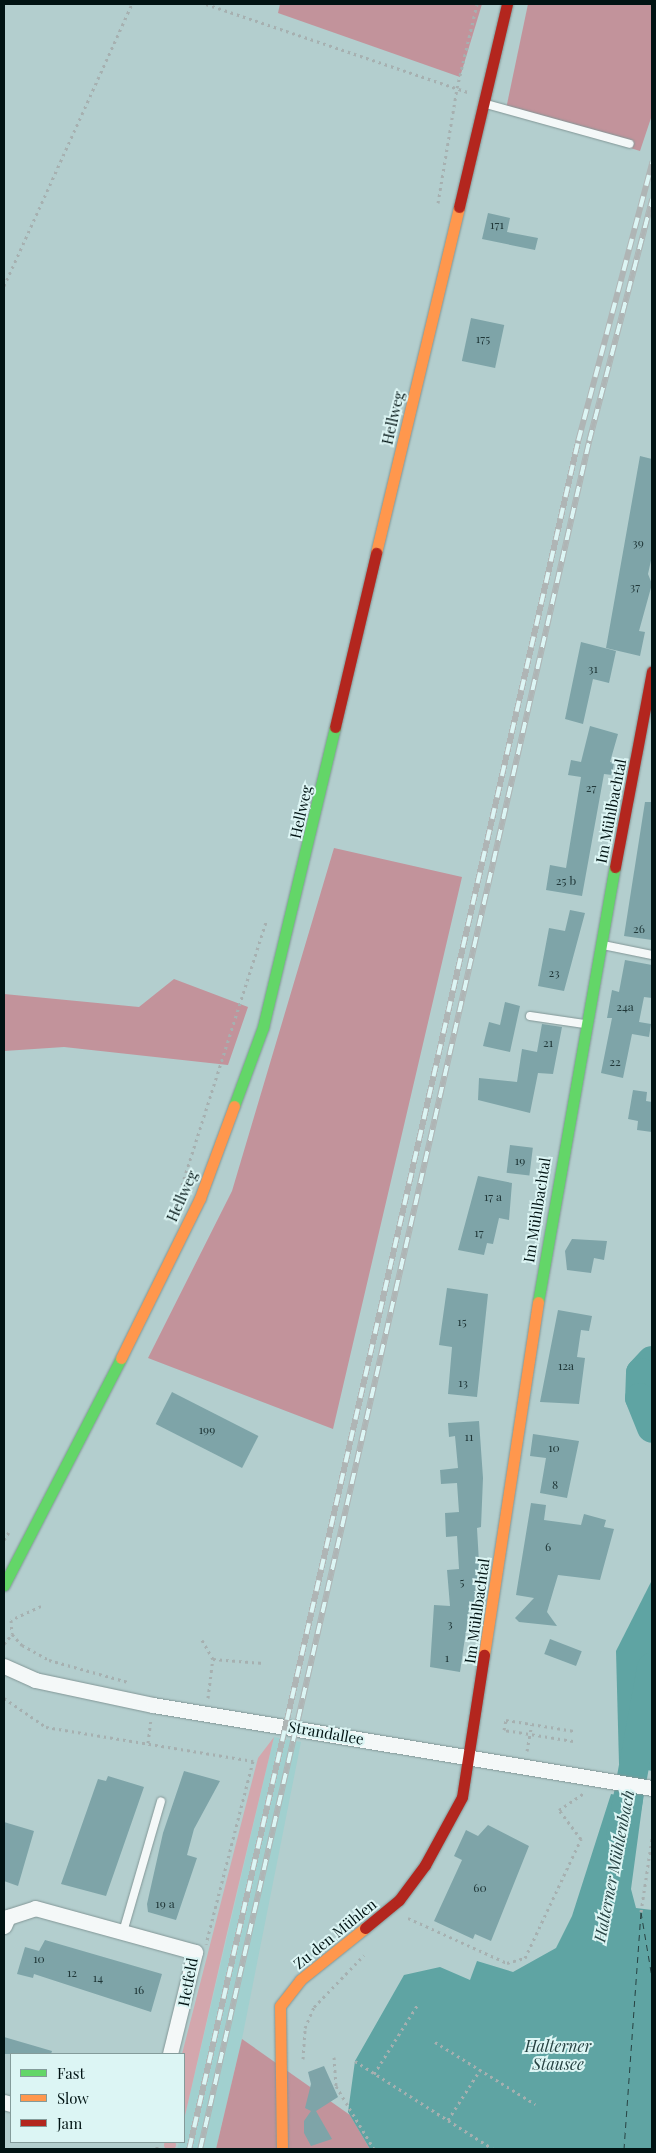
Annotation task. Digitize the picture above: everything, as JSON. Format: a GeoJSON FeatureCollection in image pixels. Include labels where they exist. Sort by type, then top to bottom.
{"type":"FeatureCollection","features":[{"type":"Feature","properties":{"kind":"street","name":"Hellweg"},"geometry":{"type":"LineString","coordinates":[[4,1585],[62,1480],[200,1198],[264,1027],[485,100],[506,4]]}},
{"type":"Feature","properties":{"kind":"street","name":"Im Mühlbachtal"},"geometry":{"type":"LineString","coordinates":[[470,1757],[555,1191],[601,945],[648,715],[652,671]]}},
{"type":"Feature","properties":{"kind":"street","name":"Strandallee"},"geometry":{"type":"LineString","coordinates":[[4,1666],[35,1680],[153,1706],[652,1788]]}},
{"type":"Feature","properties":{"kind":"street","name":"Zu den Mühlen"},"geometry":{"type":"LineString","coordinates":[[282,2149],[285,2115],[280,2006],[300,1980],[378,1919],[413,1884],[462,1797],[470,1757]]}},
{"type":"Feature","properties":{"kind":"street","name":"Hetfeld"},"geometry":{"type":"LineString","coordinates":[[4,1926],[8,1917],[35,1908],[195,1952],[170,2053]]}},
{"type":"Feature","properties":{"kind":"lane"},"geometry":{"type":"LineString","coordinates":[[485,100],[630,144]]}},
{"type":"Feature","properties":{"kind":"lane"},"geometry":{"type":"LineString","coordinates":[[601,945],[652,955]]}},
{"type":"Feature","properties":{"kind":"lane"},"geometry":{"type":"LineString","coordinates":[[530,1016],[586,1025]]}},
{"type":"Feature","properties":{"kind":"lane"},"geometry":{"type":"LineString","coordinates":[[123,1932],[162,1801]]}},
{"type":"Feature","properties":{"kind":"path"},"geometry":{"type":"LineString","coordinates":[[4,286],[132,4]]}},
{"type":"Feature","properties":{"kind":"path"},"geometry":{"type":"LineString","coordinates":[[206,4],[457,88],[485,100]]}},
{"type":"Feature","properties":{"kind":"path"},"geometry":{"type":"LineString","coordinates":[[437,208],[457,88],[477,4]]}},
{"type":"Feature","properties":{"kind":"path"},"geometry":{"type":"LineString","coordinates":[[178,1196],[270,909]]}},
{"type":"Feature","properties":{"kind":"path"},"geometry":{"type":"LineString","coordinates":[[4,1540],[12,1528]]}},
{"type":"Feature","properties":{"kind":"path"},"geometry":{"type":"LineString","coordinates":[[4,1644],[12,1634],[11,1620],[41,1606]]}},
{"type":"Feature","properties":{"kind":"path"},"geometry":{"type":"LineString","coordinates":[[12,1634],[49,1660],[136,1684]]}},
{"type":"Feature","properties":{"kind":"path"},"geometry":{"type":"LineString","coordinates":[[202,1640],[213,1659],[208,1698]]}},
{"type":"Feature","properties":{"kind":"path"},"geometry":{"type":"LineString","coordinates":[[213,1659],[264,1663]]}},
{"type":"Feature","properties":{"kind":"path"},"geometry":{"type":"LineString","coordinates":[[199,1696],[216,1699]]}},
{"type":"Feature","properties":{"kind":"path"},"geometry":{"type":"LineString","coordinates":[[4,1698],[46,1726],[253,1761],[210,1941],[195,1952]]}},
{"type":"Feature","properties":{"kind":"path"},"geometry":{"type":"LineString","coordinates":[[148,1744],[153,1706]]}},
{"type":"Feature","properties":{"kind":"path"},"geometry":{"type":"LineString","coordinates":[[573,1741],[504,1730],[506,1720],[574,1731]]}},
{"type":"Feature","properties":{"kind":"path"},"geometry":{"type":"LineString","coordinates":[[528,1751],[532,1724]]}},
{"type":"Feature","properties":{"kind":"path"},"geometry":{"type":"LineString","coordinates":[[402,1915],[507,1963],[525,1958],[582,1839],[560,1808],[590,1789]]}},
{"type":"Feature","properties":{"kind":"path"},"geometry":{"type":"LineString","coordinates":[[641,1912],[652,1838]]}},
{"type":"Feature","properties":{"kind":"path"},"geometry":{"type":"LineString","coordinates":[[303,2065],[305,2028],[314,2007],[371,1947]]}},
{"type":"Feature","properties":{"kind":"path"},"geometry":{"type":"LineString","coordinates":[[374,2074],[418,2004]]}},
{"type":"Feature","properties":{"kind":"path"},"geometry":{"type":"LineString","coordinates":[[435,2042],[536,2104]]}},
{"type":"Feature","properties":{"kind":"path"},"geometry":{"type":"LineString","coordinates":[[334,2057],[336,2086],[374,2149]]}},
{"type":"Feature","properties":{"kind":"path"},"geometry":{"type":"LineString","coordinates":[[354,2061],[493,2149]]}},
{"type":"Feature","properties":{"kind":"path"},"geometry":{"type":"LineString","coordinates":[[448,2120],[480,2070]]}},
{"type":"Feature","properties":{"kind":"shaded area"},"geometry":{"type":"Polygon","coordinates":[[[280,4],[482,4],[460,77],[278,13],[280,4]]]}},
{"type":"Feature","properties":{"kind":"shaded area"},"geometry":{"type":"Polygon","coordinates":[[[528,4],[652,4],[652,115],[640,151],[506,109],[528,4]]]}},
{"type":"Feature","properties":{"kind":"shaded area"},"geometry":{"type":"Polygon","coordinates":[[[334,848],[462,877],[333,1429],[148,1358],[232,1191],[334,848]]]}},
{"type":"Feature","properties":{"kind":"shaded area"},"geometry":{"type":"Polygon","coordinates":[[[174,979],[248,1007],[228,1065],[64,1047],[4,1051],[4,994],[139,1007],[174,979]]]}},
{"type":"Feature","properties":{"kind":"shaded area"},"geometry":{"type":"Polygon","coordinates":[[[274,1737],[301,1742],[242,2039],[216,2149],[177,2149],[179,2143],[185,2143],[185,2116],[274,1737]]]}},
{"type":"Feature","properties":{"kind":"shaded area"},"geometry":{"type":"Polygon","coordinates":[[[274,1737],[185,2116],[185,2053],[182,2053],[258,1758],[274,1737]]]}},
{"type":"Feature","properties":{"kind":"shaded area"},"geometry":{"type":"Polygon","coordinates":[[[242,2039],[350,2115],[370,2149],[216,2149],[242,2039]]]}},
{"type":"Feature","properties":{"kind":"shaded area"},"geometry":{"type":"Polygon","coordinates":[[[164,2143],[176,2143],[176,2147],[172,2151],[168,2151],[164,2147],[164,2143]]]}},
{"type":"Feature","properties":{"kind":"water"},"geometry":{"type":"Polygon","coordinates":[[[652,1580],[652,1771],[619,1764],[616,1651],[652,1580]]]}},
{"type":"Feature","properties":{"kind":"water","name":"Halterner Stausee"},"geometry":{"type":"Polygon","coordinates":[[[611,1794],[643,1800],[631,1889],[636,1908],[652,1910],[652,2149],[370,2149],[348,2112],[355,2061],[404,1975],[440,1967],[470,1980],[477,1961],[513,1972],[556,1948],[572,1916],[611,1794]]]}},
{"type":"Feature","properties":{"kind":"building"},"geometry":{"type":"Polygon","coordinates":[[[488,213],[510,218],[507,232],[538,238],[535,250],[482,239],[488,213]]]}},
{"type":"Feature","properties":{"kind":"building"},"geometry":{"type":"Polygon","coordinates":[[[471,318],[504,325],[495,368],[462,361],[471,318]]]}},
{"type":"Feature","properties":{"kind":"building"},"geometry":{"type":"Polygon","coordinates":[[[640,456],[652,459],[652,556],[648,574],[652,584],[639,631],[645,632],[640,656],[606,648],[640,456]]]}},
{"type":"Feature","properties":{"kind":"building"},"geometry":{"type":"Polygon","coordinates":[[[581,642],[616,651],[609,683],[593,679],[583,724],[565,719],[581,642]]]}},
{"type":"Feature","properties":{"kind":"building"},"geometry":{"type":"Polygon","coordinates":[[[590,726],[618,734],[610,762],[614,763],[612,775],[604,774],[582,896],[546,890],[550,865],[566,868],[581,777],[568,775],[571,760],[581,762],[590,726]]]}},
{"type":"Feature","properties":{"kind":"building"},"geometry":{"type":"Polygon","coordinates":[[[645,802],[652,802],[652,940],[624,936],[645,802]]]}},
{"type":"Feature","properties":{"kind":"building"},"geometry":{"type":"Polygon","coordinates":[[[570,910],[585,913],[564,991],[538,986],[549,928],[565,931],[570,910]]]}},
{"type":"Feature","properties":{"kind":"building"},"geometry":{"type":"Polygon","coordinates":[[[625,960],[652,965],[652,998],[644,997],[639,1022],[651,1024],[649,1037],[632,1034],[623,1078],[601,1073],[612,1018],[607,1018],[612,990],[619,992],[625,960]]]}},
{"type":"Feature","properties":{"kind":"building"},"geometry":{"type":"Polygon","coordinates":[[[505,1002],[520,1006],[510,1052],[483,1046],[489,1022],[500,1025],[505,1002]]]}},
{"type":"Feature","properties":{"kind":"building"},"geometry":{"type":"Polygon","coordinates":[[[542,1024],[562,1027],[553,1074],[538,1073],[530,1113],[478,1100],[479,1078],[517,1082],[522,1049],[537,1052],[542,1024]]]}},
{"type":"Feature","properties":{"kind":"building"},"geometry":{"type":"Polygon","coordinates":[[[633,1090],[647,1092],[646,1101],[652,1102],[652,1132],[637,1130],[638,1121],[628,1119],[633,1090]]]}},
{"type":"Feature","properties":{"kind":"building"},"geometry":{"type":"Polygon","coordinates":[[[510,1145],[533,1148],[529,1176],[507,1173],[510,1145]]]}},
{"type":"Feature","properties":{"kind":"building"},"geometry":{"type":"Polygon","coordinates":[[[478,1176],[512,1183],[509,1220],[499,1218],[493,1244],[487,1243],[484,1255],[458,1250],[478,1176]]]}},
{"type":"Feature","properties":{"kind":"building"},"geometry":{"type":"Polygon","coordinates":[[[572,1239],[607,1241],[604,1260],[594,1258],[591,1273],[567,1270],[565,1251],[572,1239]]]}},
{"type":"Feature","properties":{"kind":"building"},"geometry":{"type":"Polygon","coordinates":[[[447,1288],[488,1294],[477,1397],[448,1394],[452,1347],[439,1345],[447,1288]]]}},
{"type":"Feature","properties":{"kind":"building"},"geometry":{"type":"Polygon","coordinates":[[[558,1310],[592,1316],[589,1331],[581,1330],[577,1357],[585,1358],[579,1404],[540,1402],[558,1310]]]}},
{"type":"Feature","properties":{"kind":"building"},"geometry":{"type":"Polygon","coordinates":[[[172,1392],[258,1436],[242,1468],[156,1424],[172,1392]]]}},
{"type":"Feature","properties":{"kind":"building"},"geometry":{"type":"Polygon","coordinates":[[[479,1421],[483,1478],[481,1527],[477,1528],[480,1580],[476,1580],[474,1604],[470,1603],[460,1672],[430,1667],[434,1605],[450,1606],[447,1570],[459,1569],[457,1536],[446,1537],[445,1513],[459,1512],[457,1483],[441,1484],[440,1470],[458,1468],[455,1436],[449,1437],[448,1423],[479,1421]]]}},
{"type":"Feature","properties":{"kind":"building"},"geometry":{"type":"Polygon","coordinates":[[[533,1434],[579,1441],[567,1498],[540,1493],[546,1458],[530,1456],[533,1434]]]}},
{"type":"Feature","properties":{"kind":"building"},"geometry":{"type":"Polygon","coordinates":[[[531,1503],[546,1505],[544,1520],[581,1525],[584,1514],[606,1520],[604,1527],[614,1529],[600,1580],[558,1575],[547,1612],[557,1626],[519,1622],[515,1618],[534,1598],[516,1595],[531,1503]]]}},
{"type":"Feature","properties":{"kind":"building"},"geometry":{"type":"Polygon","coordinates":[[[550,1639],[582,1651],[576,1666],[544,1654],[550,1639]]]}},
{"type":"Feature","properties":{"kind":"building"},"geometry":{"type":"Polygon","coordinates":[[[184,1771],[220,1781],[194,1829],[187,1855],[197,1858],[176,1920],[148,1912],[147,1904],[163,1833],[184,1771]]]}},
{"type":"Feature","properties":{"kind":"building"},"geometry":{"type":"Polygon","coordinates":[[[108,1776],[144,1787],[106,1896],[61,1884],[98,1779],[106,1781],[108,1776]]]}},
{"type":"Feature","properties":{"kind":"building"},"geometry":{"type":"Polygon","coordinates":[[[4,1822],[34,1831],[18,1886],[4,1881],[4,1822]]]}},
{"type":"Feature","properties":{"kind":"building"},"geometry":{"type":"Polygon","coordinates":[[[488,1825],[529,1846],[491,1941],[475,1934],[473,1939],[434,1921],[462,1860],[454,1856],[466,1830],[478,1836],[488,1825]]]}},
{"type":"Feature","properties":{"kind":"building"},"geometry":{"type":"Polygon","coordinates":[[[45,1940],[162,1974],[151,2012],[34,1974],[33,1978],[17,1974],[25,1947],[39,1951],[45,1940]]]}},
{"type":"Feature","properties":{"kind":"building"},"geometry":{"type":"Polygon","coordinates":[[[4,2037],[52,2051],[51,2053],[4,2054],[4,2037]]]}},
{"type":"Feature","properties":{"kind":"building"},"geometry":{"type":"Polygon","coordinates":[[[324,2066],[338,2097],[316,2111],[332,2139],[311,2146],[304,2133],[304,2121],[311,2111],[305,2108],[311,2084],[308,2072],[324,2066]]]}},
{"type":"Feature","properties":{"kind":"waterway","name":"Halterner Mühlenbach"},"geometry":{"type":"LineString","coordinates":[[652,1361],[641,1373],[640,1398],[652,1428]]}},
{"type":"Feature","properties":{"kind":"waterway","name":"Halterner Mühlenbach"},"geometry":{"type":"LineString","coordinates":[[621,1837],[652,1668]]}},
{"type":"Feature","properties":{"kind":"ferry route"},"geometry":{"type":"LineString","coordinates":[[624,2149],[641,1912],[652,1977]]}},
{"type":"Feature","properties":{"kind":"railway"},"geometry":{"type":"LineString","coordinates":[[189,2149],[578,441],[652,162]]}},
{"type":"Feature","properties":{"kind":"railway"},"geometry":{"type":"LineString","coordinates":[[200,2149],[589,441],[652,199]]}},
{"type":"Feature","properties":{"kind":"traffic: fast"},"geometry":{"type":"LineString","coordinates":[[234,1106],[263,1027],[335,727]]}},
{"type":"Feature","properties":{"kind":"traffic: fast"},"geometry":{"type":"LineString","coordinates":[[538,1302],[615,867]]}},
{"type":"Feature","properties":{"kind":"traffic: fast"},"geometry":{"type":"LineString","coordinates":[[4,1585],[121,1358]]}},
{"type":"Feature","properties":{"kind":"traffic: slow"},"geometry":{"type":"LineString","coordinates":[[376,553],[459,207]]}},
{"type":"Feature","properties":{"kind":"traffic: slow"},"geometry":{"type":"LineString","coordinates":[[121,1358],[200,1198],[234,1106]]}},
{"type":"Feature","properties":{"kind":"traffic: slow"},"geometry":{"type":"LineString","coordinates":[[484,1655],[538,1302]]}},
{"type":"Feature","properties":{"kind":"traffic: slow"},"geometry":{"type":"LineString","coordinates":[[282,2149],[280,2006],[300,1980],[365,1928]]}},
{"type":"Feature","properties":{"kind":"traffic: jam"},"geometry":{"type":"LineString","coordinates":[[459,207],[507,4]]}},
{"type":"Feature","properties":{"kind":"traffic: jam"},"geometry":{"type":"LineString","coordinates":[[335,727],[376,553]]}},
{"type":"Feature","properties":{"kind":"traffic: jam"},"geometry":{"type":"LineString","coordinates":[[615,867],[652,671]]}},
{"type":"Feature","properties":{"kind":"traffic: jam"},"geometry":{"type":"LineString","coordinates":[[365,1928],[399,1900],[425,1865],[462,1797],[484,1655]]}}]}
